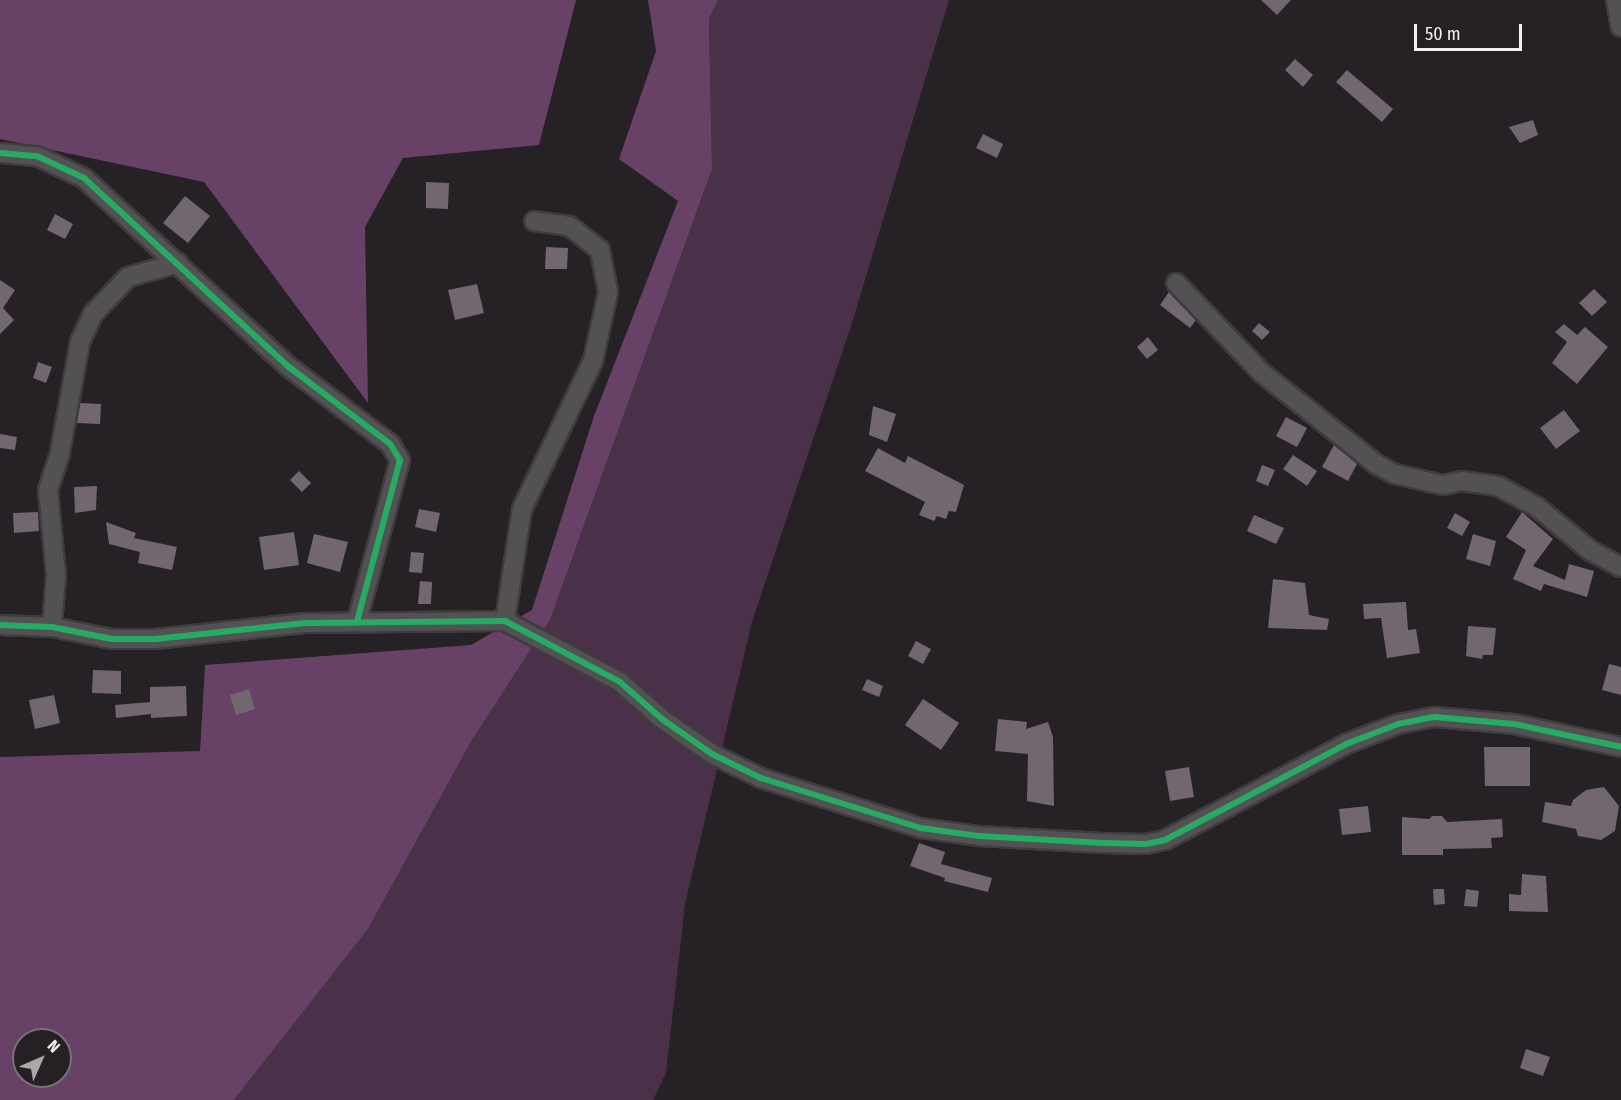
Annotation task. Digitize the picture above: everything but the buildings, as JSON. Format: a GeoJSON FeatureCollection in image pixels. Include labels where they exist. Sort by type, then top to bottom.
{"type":"FeatureCollection","features":[{"type":"Feature","properties":{"kind":"street"},"geometry":{"type":"LineString","coordinates":[[1616,0],[1621,27]]}},
{"type":"Feature","properties":{"kind":"street"},"geometry":{"type":"LineString","coordinates":[[0,153],[37,156],[84,178],[178,262],[289,367],[390,444],[400,460],[357,622]]}},
{"type":"Feature","properties":{"kind":"street"},"geometry":{"type":"LineString","coordinates":[[505,621],[522,509],[593,361],[608,292],[600,250],[570,226],[534,221]]}},
{"type":"Feature","properties":{"kind":"street"},"geometry":{"type":"LineString","coordinates":[[51,627],[56,575],[48,490],[60,452],[80,342],[93,314],[129,277],[178,262]]}},
{"type":"Feature","properties":{"kind":"street"},"geometry":{"type":"LineString","coordinates":[[1176,283],[1262,373],[1376,464],[1395,474],[1443,486],[1462,481],[1498,486],[1537,507],[1591,550],[1621,567]]}},
{"type":"Feature","properties":{"kind":"street"},"geometry":{"type":"LineString","coordinates":[[0,625],[51,627],[112,639],[155,639],[357,622],[505,621],[620,682],[638,695],[662,719],[712,754],[761,777],[921,828],[979,836],[1146,844],[1165,840],[1346,744],[1398,724],[1435,717],[1514,724],[1621,747]]}},
{"type":"Feature","properties":{"kind":"shaded area"},"geometry":{"type":"Polygon","coordinates":[[[0,0],[576,0],[539,145],[403,158],[365,227],[368,403],[204,182],[0,139],[0,0]]]}},
{"type":"Feature","properties":{"kind":"shaded area"},"geometry":{"type":"Polygon","coordinates":[[[648,0],[718,0],[709,19],[712,169],[550,620],[472,740],[368,929],[234,1100],[0,1100],[0,757],[200,751],[205,665],[471,645],[532,610],[594,416],[678,201],[619,159],[656,51],[648,0]]]}},
{"type":"Feature","properties":{"kind":"shaded area"},"geometry":{"type":"Polygon","coordinates":[[[718,0],[949,0],[853,320],[752,622],[685,904],[666,1073],[653,1100],[234,1100],[368,929],[472,740],[550,620],[712,169],[709,19],[718,0]]]}},
{"type":"Feature","properties":{"kind":"cycle path"},"geometry":{"type":"LineString","coordinates":[[0,153],[37,156],[84,178],[289,367],[390,444],[400,460],[357,622]]}},
{"type":"Feature","properties":{"kind":"cycle path"},"geometry":{"type":"LineString","coordinates":[[0,625],[52,627],[112,639],[155,639],[305,623],[505,621],[620,682],[662,719],[712,754],[761,778],[921,828],[979,836],[1146,844],[1165,840],[1346,744],[1398,724],[1435,717],[1514,724],[1621,747]]}}]}
